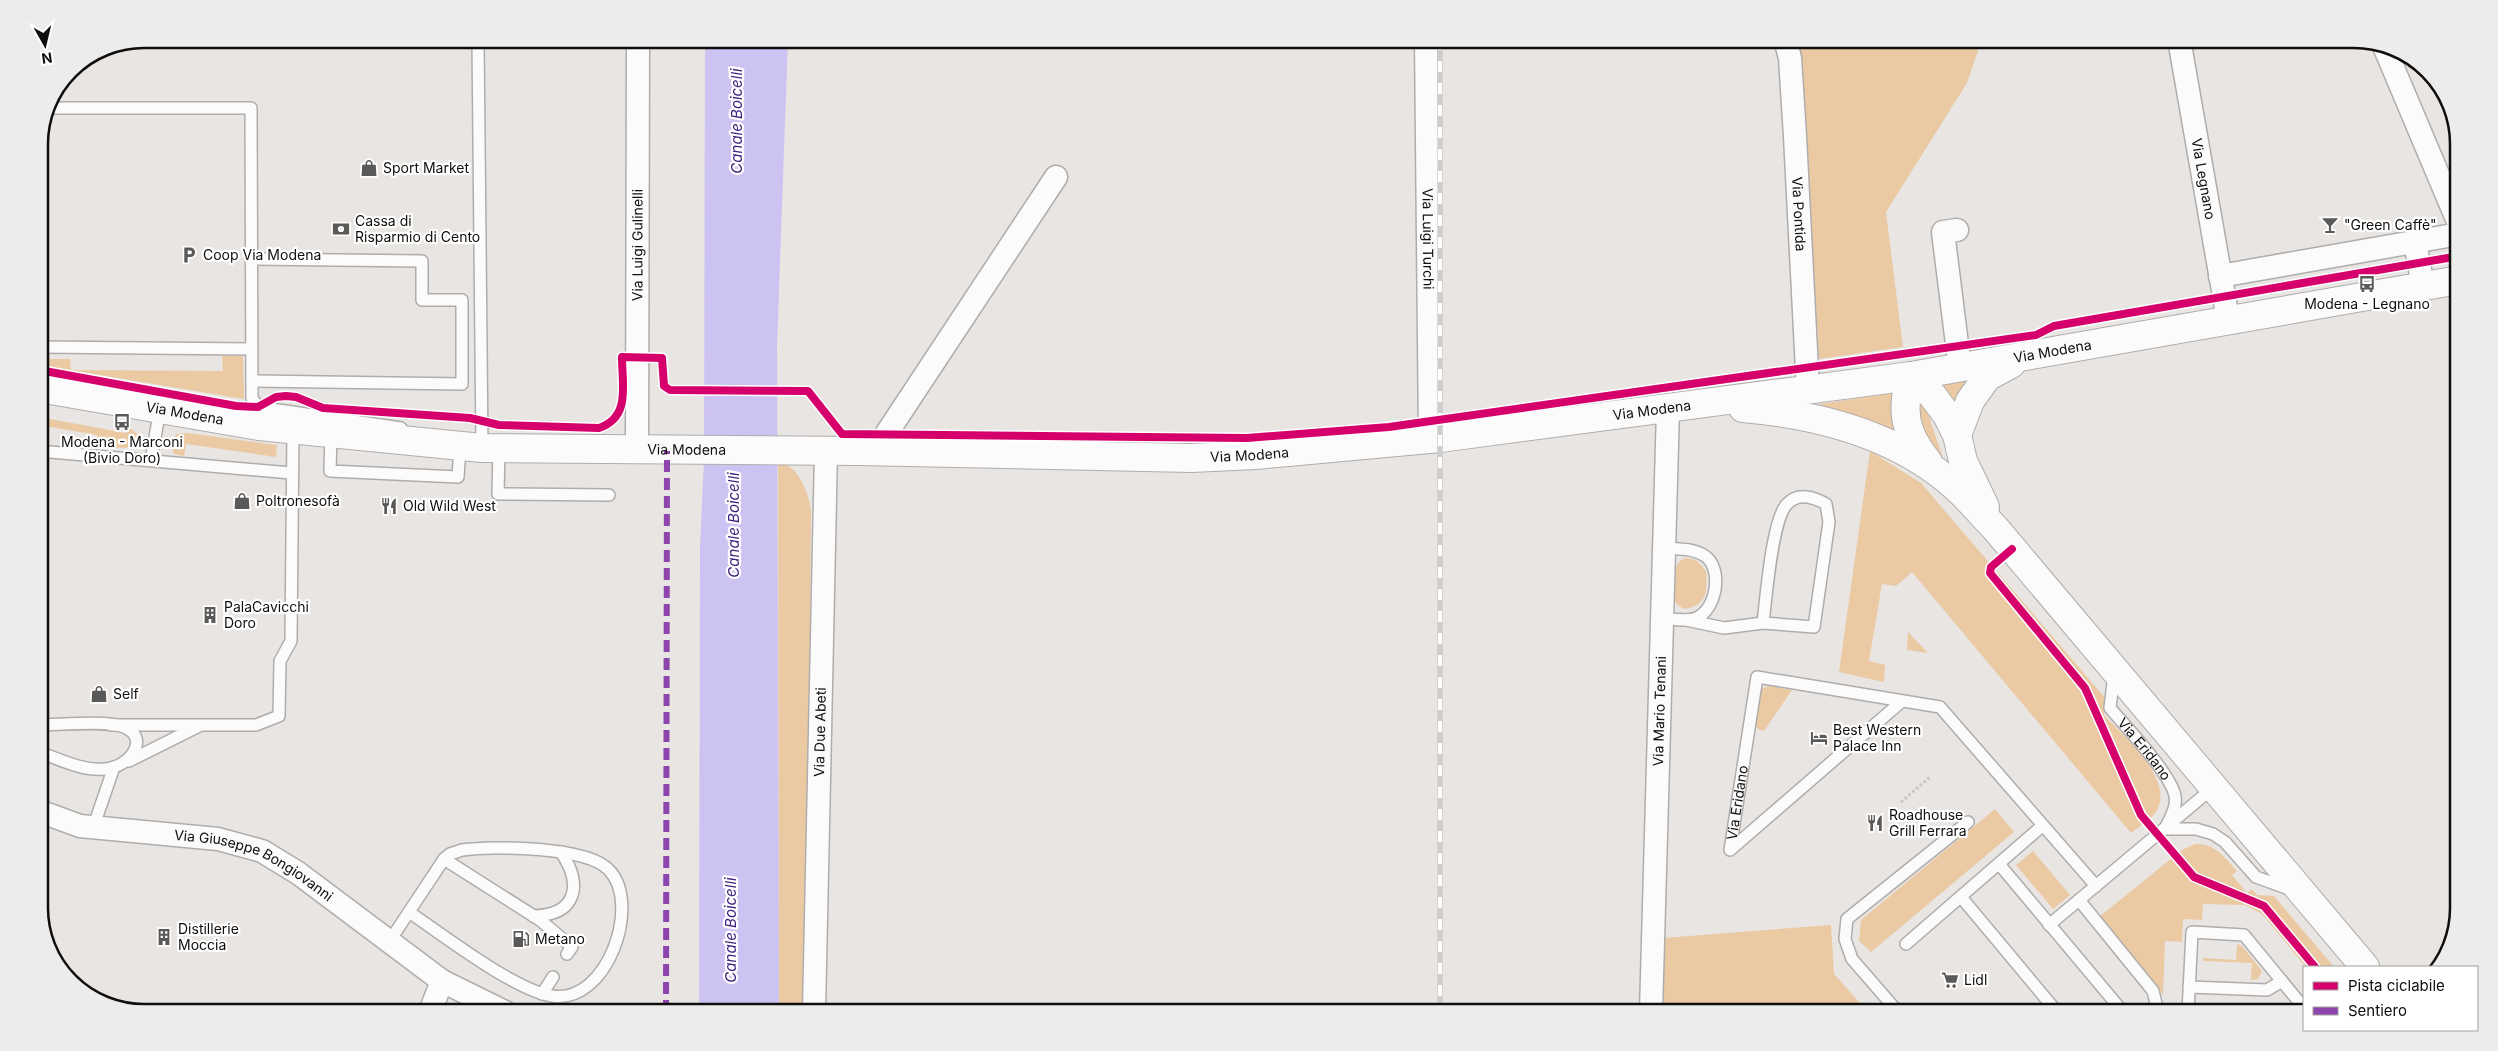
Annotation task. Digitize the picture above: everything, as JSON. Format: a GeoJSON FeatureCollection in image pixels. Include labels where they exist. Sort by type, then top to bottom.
{"type":"FeatureCollection","features":[{"type":"Feature","properties":{"kind":"main road","name":"Via Modena"},"geometry":{"type":"LineString","coordinates":[[48,390],[292,431],[471,448],[637,451],[826,451],[1191,458],[1313,452],[1430,439],[1911,376],[2450,282]]}},
{"type":"Feature","properties":{"kind":"main road"},"geometry":{"type":"LineString","coordinates":[[1957,435],[1970,401],[1987,377],[2021,358]]}},
{"type":"Feature","properties":{"kind":"main road","name":"Via Eridano"},"geometry":{"type":"LineString","coordinates":[[1936,472],[1913,444],[1905,422],[1906,390],[1911,376],[1932,395],[1947,415],[1957,435],[1962,461],[1995,528]]}},
{"type":"Feature","properties":{"kind":"main road","name":"Via Eridano"},"geometry":{"type":"LineString","coordinates":[[1697,405],[1761,410],[1799,416],[1867,433],[1902,450],[1936,472],[1962,493],[1995,528],[2365,966]]}},
{"type":"Feature","properties":{"kind":"street","name":"Via Luigi Gulinelli"},"geometry":{"type":"LineString","coordinates":[[637,451],[638,48]]}},
{"type":"Feature","properties":{"kind":"street","name":"Via Luigi Turchi"},"geometry":{"type":"LineString","coordinates":[[1426,48],[1430,439]]}},
{"type":"Feature","properties":{"kind":"street","name":"Via Pontida"},"geometry":{"type":"LineString","coordinates":[[1787,48],[1790,58],[1796,136],[1808,390]]}},
{"type":"Feature","properties":{"kind":"street","name":"Via Legnano"},"geometry":{"type":"LineString","coordinates":[[2181,48],[2228,319]]}},
{"type":"Feature","properties":{"kind":"street"},"geometry":{"type":"LineString","coordinates":[[2386,53],[2450,203]]}},
{"type":"Feature","properties":{"kind":"street"},"geometry":{"type":"LineString","coordinates":[[875,452],[1056,177]]}},
{"type":"Feature","properties":{"kind":"street"},"geometry":{"type":"LineString","coordinates":[[1957,230],[1943,232],[1960,368]]}},
{"type":"Feature","properties":{"kind":"street"},"geometry":{"type":"LineString","coordinates":[[2220,276],[2450,236]]}},
{"type":"Feature","properties":{"kind":"street"},"geometry":{"type":"LineString","coordinates":[[2415,242],[2423,286]]}},
{"type":"Feature","properties":{"kind":"street","name":"Via Mario Tenani"},"geometry":{"type":"LineString","coordinates":[[1652,1004],[1668,409]]}},
{"type":"Feature","properties":{"kind":"street","name":"Via Due Abeti"},"geometry":{"type":"LineString","coordinates":[[814,1004],[826,451]]}},
{"type":"Feature","properties":{"kind":"street","name":"Via Giuseppe Bongiovanni"},"geometry":{"type":"LineString","coordinates":[[48,815],[65,822],[93,828],[218,839],[262,851],[298,873],[442,981],[489,1004]]}},
{"type":"Feature","properties":{"kind":"street"},"geometry":{"type":"LineString","coordinates":[[433,1004],[442,981]]}},
{"type":"Feature","properties":{"kind":"lane"},"geometry":{"type":"LineString","coordinates":[[331,434],[330,471],[458,477],[471,448],[478,48]]}},
{"type":"Feature","properties":{"kind":"lane"},"geometry":{"type":"LineString","coordinates":[[56,104],[252,108],[251,354],[252,398],[258,407],[386,425],[471,448],[498,494],[609,495]]}},
{"type":"Feature","properties":{"kind":"lane"},"geometry":{"type":"LineString","coordinates":[[251,259],[422,261],[422,300],[462,300],[462,384],[252,381]]}},
{"type":"Feature","properties":{"kind":"lane"},"geometry":{"type":"LineString","coordinates":[[48,347],[251,354]]}},
{"type":"Feature","properties":{"kind":"lane"},"geometry":{"type":"LineString","coordinates":[[151,460],[160,409]]}},
{"type":"Feature","properties":{"kind":"lane"},"geometry":{"type":"LineString","coordinates":[[48,725],[256,725],[279,716],[280,661],[291,641],[292,431]]}},
{"type":"Feature","properties":{"kind":"lane"},"geometry":{"type":"LineString","coordinates":[[48,452],[291,473]]}},
{"type":"Feature","properties":{"kind":"lane"},"geometry":{"type":"LineString","coordinates":[[1662,618],[1686,620],[1724,628],[1763,623],[1814,627],[1829,522],[1826,504],[1818,499],[1802,497],[1787,503],[1777,522],[1763,623]]}},
{"type":"Feature","properties":{"kind":"lane"},"geometry":{"type":"LineString","coordinates":[[1664,548],[1696,551],[1711,561],[1714,570],[1714,593],[1711,606],[1697,618],[1686,620]]}},
{"type":"Feature","properties":{"kind":"lane","name":"Via Eridano"},"geometry":{"type":"LineString","coordinates":[[2114,670],[2110,708],[2160,769],[2173,789],[2174,808],[2165,829]]}},
{"type":"Feature","properties":{"kind":"lane","name":"Via Eridano"},"geometry":{"type":"LineString","coordinates":[[1901,702],[1730,850],[1757,677],[1940,707],[2096,886]]}},
{"type":"Feature","properties":{"kind":"lane"},"geometry":{"type":"LineString","coordinates":[[111,725],[124,727],[133,734],[136,741],[135,751],[129,761]]}},
{"type":"Feature","properties":{"kind":"lane"},"geometry":{"type":"LineString","coordinates":[[48,755],[79,767],[96,769],[114,767],[200,725]]}},
{"type":"Feature","properties":{"kind":"lane"},"geometry":{"type":"LineString","coordinates":[[93,828],[114,767]]}},
{"type":"Feature","properties":{"kind":"lane","name":"Via Eridano"},"geometry":{"type":"LineString","coordinates":[[2049,925],[2214,787]]}},
{"type":"Feature","properties":{"kind":"lane"},"geometry":{"type":"LineString","coordinates":[[1891,1004],[1852,959],[1845,940],[1848,919],[1968,822]]}},
{"type":"Feature","properties":{"kind":"lane"},"geometry":{"type":"LineString","coordinates":[[1906,944],[2042,826]]}},
{"type":"Feature","properties":{"kind":"lane","name":"Via Eridano"},"geometry":{"type":"LineString","coordinates":[[2165,829],[2196,829],[2213,834],[2225,842],[2256,877],[2304,895]]}},
{"type":"Feature","properties":{"kind":"lane"},"geometry":{"type":"LineString","coordinates":[[389,942],[408,912],[444,859],[450,854],[472,849],[561,852],[591,858],[608,869],[614,876],[620,900],[618,936],[603,971],[588,985],[574,993],[554,997],[542,994],[506,976],[408,912]]}},
{"type":"Feature","properties":{"kind":"lane"},"geometry":{"type":"LineString","coordinates":[[533,916],[554,913],[563,908],[574,894],[574,875],[561,852]]}},
{"type":"Feature","properties":{"kind":"lane"},"geometry":{"type":"LineString","coordinates":[[444,859],[533,916],[572,947],[567,954]]}},
{"type":"Feature","properties":{"kind":"lane"},"geometry":{"type":"LineString","coordinates":[[1999,864],[2116,1004]]}},
{"type":"Feature","properties":{"kind":"lane"},"geometry":{"type":"LineString","coordinates":[[1961,897],[2050,1004]]}},
{"type":"Feature","properties":{"kind":"lane"},"geometry":{"type":"LineString","coordinates":[[2079,900],[2153,991],[2156,1004]]}},
{"type":"Feature","properties":{"kind":"lane"},"geometry":{"type":"LineString","coordinates":[[2189,1004],[2192,932],[2244,935],[2301,1004]]}},
{"type":"Feature","properties":{"kind":"lane"},"geometry":{"type":"LineString","coordinates":[[542,994],[553,977]]}},
{"type":"Feature","properties":{"kind":"lane"},"geometry":{"type":"LineString","coordinates":[[2190,987],[2267,990],[2282,981]]}},
{"type":"Feature","properties":{"kind":"path"},"geometry":{"type":"LineString","coordinates":[[1901,802],[1930,777]]}},
{"type":"Feature","properties":{"kind":"shaded area"},"geometry":{"type":"Polygon","coordinates":[[[1797,48],[1979,48],[1967,83],[1886,212],[1903,347],[1819,359],[1804,102],[1797,48]]]}},
{"type":"Feature","properties":{"kind":"shaded area"},"geometry":{"type":"Polygon","coordinates":[[[222,356],[243,356],[244,399],[48,366],[48,359],[70,359],[71,370],[223,371],[222,356]]]}},
{"type":"Feature","properties":{"kind":"shaded area"},"geometry":{"type":"Polygon","coordinates":[[[1976,378],[1956,414],[1932,386],[1976,378]]]}},
{"type":"Feature","properties":{"kind":"shaded area"},"geometry":{"type":"Polygon","coordinates":[[[1892,393],[1891,410],[1901,439],[1795,408],[1892,393]]]}},
{"type":"Feature","properties":{"kind":"shaded area"},"geometry":{"type":"Polygon","coordinates":[[[1919,405],[1925,405],[1943,458],[1956,478],[1935,454],[1923,435],[1918,415],[1919,405]]]}},
{"type":"Feature","properties":{"kind":"shaded area"},"geometry":{"type":"Polygon","coordinates":[[[48,419],[126,433],[129,428],[138,434],[137,443],[126,448],[98,446],[97,435],[48,427],[48,419]]]}},
{"type":"Feature","properties":{"kind":"shaded area"},"geometry":{"type":"Polygon","coordinates":[[[187,433],[277,445],[276,457],[186,444],[184,456],[174,454],[170,445],[176,434],[187,433]]]}},
{"type":"Feature","properties":{"kind":"shaded area"},"geometry":{"type":"Polygon","coordinates":[[[1870,451],[1921,483],[2106,699],[2104,715],[2144,759],[2159,785],[2160,798],[2157,810],[2148,820],[2131,833],[1912,572],[1896,586],[1882,584],[1869,661],[1885,665],[1884,682],[1839,672],[1870,451]]]}},
{"type":"Feature","properties":{"kind":"shaded area"},"geometry":{"type":"Polygon","coordinates":[[[778,460],[786,464],[797,474],[807,493],[811,509],[807,1004],[779,1004],[778,460]]]}},
{"type":"Feature","properties":{"kind":"shaded area"},"geometry":{"type":"Polygon","coordinates":[[[1686,558],[1696,560],[1706,571],[1706,590],[1698,604],[1685,609],[1674,600],[1672,587],[1675,569],[1686,558]]]}},
{"type":"Feature","properties":{"kind":"shaded area"},"geometry":{"type":"Polygon","coordinates":[[[1908,632],[1928,653],[1907,650],[1908,632]]]}},
{"type":"Feature","properties":{"kind":"shaded area"},"geometry":{"type":"Polygon","coordinates":[[[1770,686],[1792,690],[1764,731],[1758,729],[1753,723],[1760,689],[1770,686]]]}},
{"type":"Feature","properties":{"kind":"shaded area"},"geometry":{"type":"Polygon","coordinates":[[[1995,809],[2014,832],[1871,952],[1859,941],[1861,920],[1995,809]]]}},
{"type":"Feature","properties":{"kind":"shaded area"},"geometry":{"type":"Polygon","coordinates":[[[2195,844],[2214,848],[2237,871],[2232,875],[2247,893],[2252,889],[2257,895],[2274,896],[2333,966],[2305,966],[2262,914],[2245,905],[2203,904],[2202,920],[2183,919],[2182,942],[2165,941],[2163,995],[2099,917],[2182,850],[2195,844]]]}},
{"type":"Feature","properties":{"kind":"shaded area"},"geometry":{"type":"Polygon","coordinates":[[[2033,851],[2070,895],[2053,909],[2016,865],[2033,851]]]}},
{"type":"Feature","properties":{"kind":"shaded area"},"geometry":{"type":"Polygon","coordinates":[[[1831,925],[1834,974],[1861,1004],[1662,1004],[1663,938],[1831,925]]]}},
{"type":"Feature","properties":{"kind":"shaded area"},"geometry":{"type":"Polygon","coordinates":[[[2237,944],[2242,946],[2262,971],[2258,979],[2251,980],[2252,963],[2203,961],[2203,958],[2236,960],[2237,944]]]}},
{"type":"Feature","properties":{"kind":"water","name":"Canale Boicelli"},"geometry":{"type":"Polygon","coordinates":[[[705,48],[788,48],[777,347],[779,1004],[699,1004],[700,549],[704,459],[705,48]]]}},
{"type":"Feature","properties":{"kind":"railway"},"geometry":{"type":"LineString","coordinates":[[1440,48],[1440,1004]]}},
{"type":"Feature","properties":{"kind":"marked path"},"geometry":{"type":"LineString","coordinates":[[666,1004],[667,451]]}},
{"type":"Feature","properties":{"kind":"cycle path"},"geometry":{"type":"LineString","coordinates":[[48,372],[236,406],[258,407],[276,397],[286,396],[296,397],[323,408],[470,418],[499,425],[599,428],[609,423],[616,416],[623,399],[622,357],[662,358],[664,386],[670,390],[808,391],[842,434],[1247,438],[1389,427],[2036,335],[2054,326],[2450,258]]}},
{"type":"Feature","properties":{"kind":"cycle path"},"geometry":{"type":"LineString","coordinates":[[2012,549],[1991,567],[1990,573],[2085,688],[2141,815],[2194,877],[2264,906],[2314,966]]}},
{"type":"Feature","properties":{"kind":"place","name":"Sport Market"},"geometry":{"type":"Point","coordinates":[369,168]}},
{"type":"Feature","properties":{"kind":"place","name":"\"Green Caffè\""},"geometry":{"type":"Point","coordinates":[2330,225]}},
{"type":"Feature","properties":{"kind":"place","name":"Cassa di Risparmio di Cento"},"geometry":{"type":"Point","coordinates":[341,229]}},
{"type":"Feature","properties":{"kind":"place","name":"Coop Via Modena"},"geometry":{"type":"Point","coordinates":[189,255]}},
{"type":"Feature","properties":{"kind":"place","name":"Modena - Legnano"},"geometry":{"type":"Point","coordinates":[2367,284]}},
{"type":"Feature","properties":{"kind":"place","name":"Modena - Marconi (Bivio Doro)"},"geometry":{"type":"Point","coordinates":[122,422]}},
{"type":"Feature","properties":{"kind":"place","name":"Poltronesofà"},"geometry":{"type":"Point","coordinates":[242,501]}},
{"type":"Feature","properties":{"kind":"place","name":"Old Wild West"},"geometry":{"type":"Point","coordinates":[389,506]}},
{"type":"Feature","properties":{"kind":"place","name":"PalaCavicchi Doro"},"geometry":{"type":"Point","coordinates":[210,615]}},
{"type":"Feature","properties":{"kind":"place","name":"Self"},"geometry":{"type":"Point","coordinates":[99,694]}},
{"type":"Feature","properties":{"kind":"place","name":"Best Western Palace Inn"},"geometry":{"type":"Point","coordinates":[1819,738]}},
{"type":"Feature","properties":{"kind":"place","name":"Roadhouse Grill Ferrara"},"geometry":{"type":"Point","coordinates":[1875,823]}},
{"type":"Feature","properties":{"kind":"place","name":"Distillerie Moccia"},"geometry":{"type":"Point","coordinates":[164,937]}},
{"type":"Feature","properties":{"kind":"place","name":"Metano"},"geometry":{"type":"Point","coordinates":[521,939]}},
{"type":"Feature","properties":{"kind":"place","name":"Lidl"},"geometry":{"type":"Point","coordinates":[1950,980]}}]}
